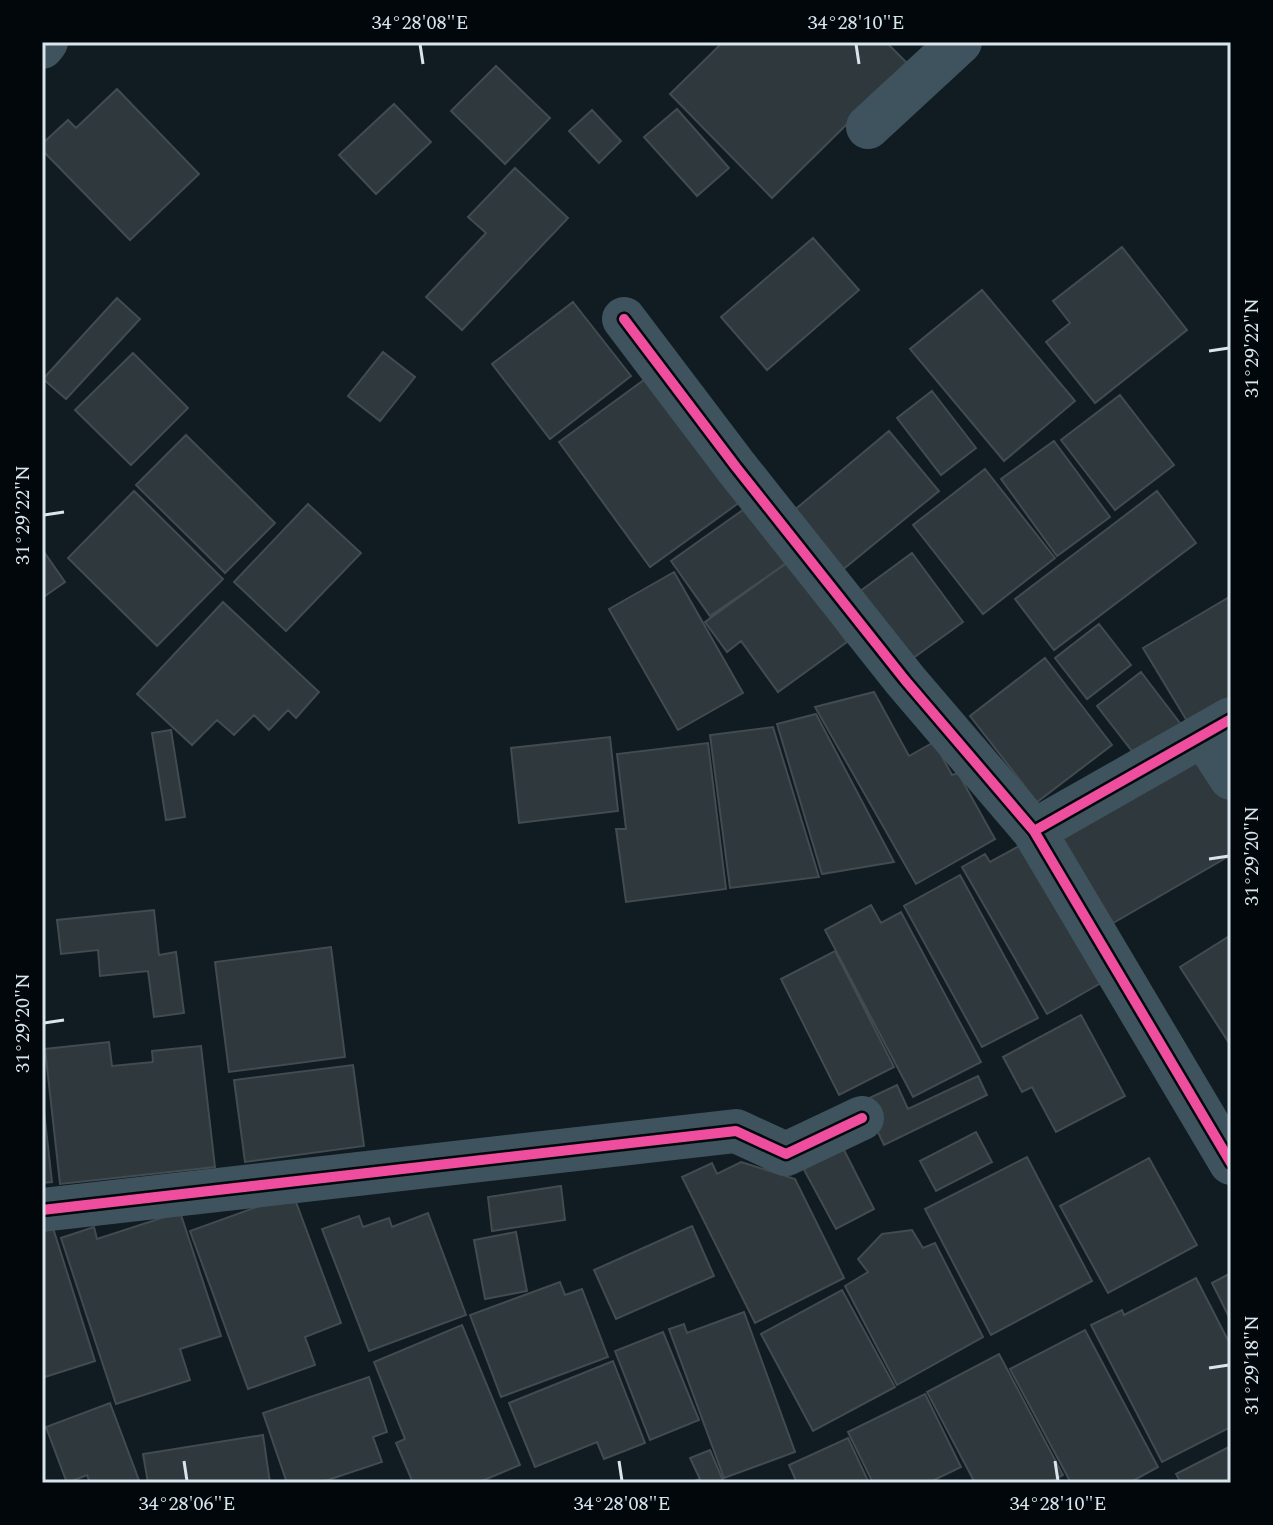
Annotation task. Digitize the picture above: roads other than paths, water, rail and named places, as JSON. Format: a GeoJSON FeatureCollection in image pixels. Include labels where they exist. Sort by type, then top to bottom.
{"type":"FeatureCollection","features":[{"type":"Feature","properties":{"kind":"street"},"geometry":{"type":"LineString","coordinates":[[42,47],[46,42]]}},
{"type":"Feature","properties":{"kind":"street"},"geometry":{"type":"LineString","coordinates":[[868,127],[960,42]]}},
{"type":"Feature","properties":{"kind":"street"},"geometry":{"type":"LineString","coordinates":[[624,319],[895,668],[1034,831],[1231,1163]]}},
{"type":"Feature","properties":{"kind":"street"},"geometry":{"type":"LineString","coordinates":[[1034,831],[1217,727],[1231,778]]}},
{"type":"Feature","properties":{"kind":"street"},"geometry":{"type":"LineString","coordinates":[[42,1210],[736,1131],[786,1154],[862,1118]]}}]}
